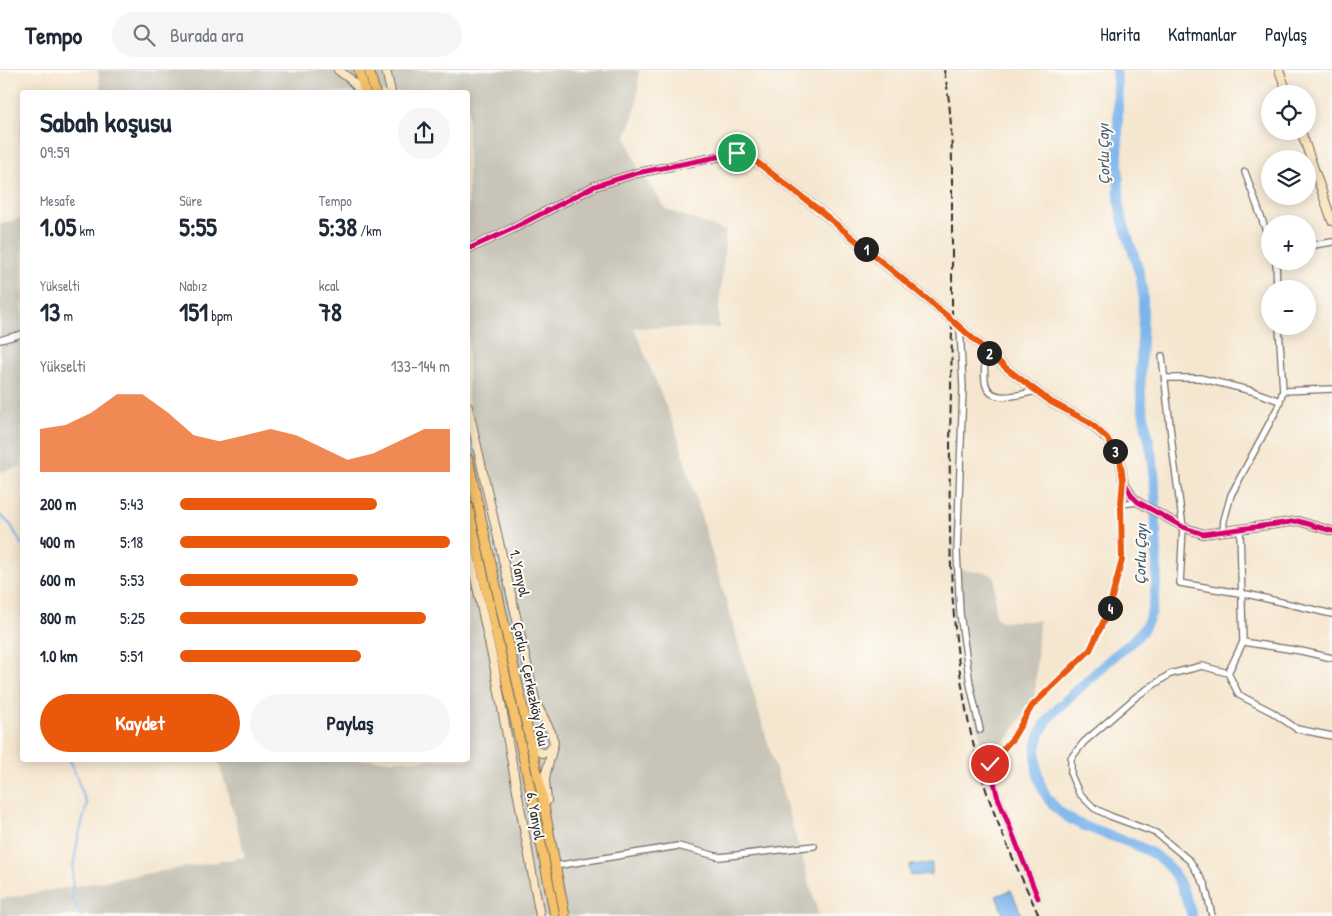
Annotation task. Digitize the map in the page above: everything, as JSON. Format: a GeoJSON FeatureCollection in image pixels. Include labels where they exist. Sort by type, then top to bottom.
{"type":"FeatureCollection","features":[{"type":"Feature","properties":{"kind":"main road"},"geometry":{"type":"LineString","coordinates":[[359,70],[363,90]]}},
{"type":"Feature","properties":{"kind":"main road"},"geometry":{"type":"LineString","coordinates":[[369,70],[374,90]]}},
{"type":"Feature","properties":{"kind":"main road","name":"Çorlu - Çerkezköy Yolu"},"geometry":{"type":"LineString","coordinates":[[470,468],[550,838],[565,916]]}},
{"type":"Feature","properties":{"kind":"main road","name":"Çorlu - Çerkezköy Yolu"},"geometry":{"type":"LineString","coordinates":[[470,515],[531,792],[555,916]]}},
{"type":"Feature","properties":{"kind":"street"},"geometry":{"type":"LineString","coordinates":[[338,70],[350,78],[361,90]]}},
{"type":"Feature","properties":{"kind":"street"},"geometry":{"type":"LineString","coordinates":[[386,70],[391,90]]}},
{"type":"Feature","properties":{"kind":"street"},"geometry":{"type":"LineString","coordinates":[[1279,70],[1285,85]]}},
{"type":"Feature","properties":{"kind":"street"},"geometry":{"type":"LineString","coordinates":[[1304,140],[1332,221]]}},
{"type":"Feature","properties":{"kind":"street"},"geometry":{"type":"LineString","coordinates":[[470,248],[512,229],[595,186],[637,173],[737,153],[758,163],[819,210],[1036,391],[1051,402],[1089,422],[1107,438],[1120,459],[1123,480],[1121,504],[1122,560],[1108,612],[1090,650],[1032,706],[1013,738],[990,764],[997,795],[1038,898]]}},
{"type":"Feature","properties":{"kind":"street"},"geometry":{"type":"LineString","coordinates":[[1245,172],[1261,217]]}},
{"type":"Feature","properties":{"kind":"street"},"geometry":{"type":"LineString","coordinates":[[1316,245],[1332,242]]}},
{"type":"Feature","properties":{"kind":"street"},"geometry":{"type":"LineString","coordinates":[[960,327],[963,388],[958,552],[960,613],[970,684],[980,730]]}},
{"type":"Feature","properties":{"kind":"street"},"geometry":{"type":"LineString","coordinates":[[0,340],[20,335]]}},
{"type":"Feature","properties":{"kind":"street"},"geometry":{"type":"LineString","coordinates":[[1222,532],[1231,496],[1282,396],[1280,335]]}},
{"type":"Feature","properties":{"kind":"street"},"geometry":{"type":"LineString","coordinates":[[985,349],[985,383],[990,392],[1001,397],[1036,391]]}},
{"type":"Feature","properties":{"kind":"street"},"geometry":{"type":"LineString","coordinates":[[1162,356],[1183,528],[1180,583],[1240,593],[1332,614]]}},
{"type":"Feature","properties":{"kind":"street"},"geometry":{"type":"LineString","coordinates":[[1165,378],[1200,378],[1273,398],[1332,389]]}},
{"type":"Feature","properties":{"kind":"street","name":"1. Yanyol"},"geometry":{"type":"LineString","coordinates":[[470,416],[536,703],[551,732],[554,743]]}},
{"type":"Feature","properties":{"kind":"street"},"geometry":{"type":"LineString","coordinates":[[1123,480],[1132,496],[1138,502],[1183,528],[1203,534],[1298,521],[1332,531]]}},
{"type":"Feature","properties":{"kind":"street"},"geometry":{"type":"LineString","coordinates":[[1121,504],[1138,502]]}},
{"type":"Feature","properties":{"kind":"street"},"geometry":{"type":"LineString","coordinates":[[1228,674],[1243,642],[1240,593],[1240,529]]}},
{"type":"Feature","properties":{"kind":"street"},"geometry":{"type":"LineString","coordinates":[[470,555],[505,720]]}},
{"type":"Feature","properties":{"kind":"street"},"geometry":{"type":"LineString","coordinates":[[1243,642],[1302,651],[1332,658]]}},
{"type":"Feature","properties":{"kind":"street"},"geometry":{"type":"LineString","coordinates":[[1212,916],[1205,885],[1190,861],[1156,832],[1110,816],[1094,808],[1079,793],[1071,775],[1071,758],[1084,742],[1137,696],[1170,674],[1202,666],[1228,674],[1239,695],[1272,712],[1297,729],[1332,736]]}},
{"type":"Feature","properties":{"kind":"street"},"geometry":{"type":"LineString","coordinates":[[503,667],[505,720]]}},
{"type":"Feature","properties":{"kind":"street","name":"6. Yanyol"},"geometry":{"type":"LineString","coordinates":[[505,720],[540,916]]}},
{"type":"Feature","properties":{"kind":"street"},"geometry":{"type":"LineString","coordinates":[[530,745],[537,751],[544,753],[550,750],[554,743]]}},
{"type":"Feature","properties":{"kind":"street"},"geometry":{"type":"LineString","coordinates":[[550,838],[550,820],[545,781],[554,743]]}},
{"type":"Feature","properties":{"kind":"street"},"geometry":{"type":"LineString","coordinates":[[555,866],[678,846],[720,857],[814,846]]}},
{"type":"Feature","properties":{"kind":"shaded area"},"geometry":{"type":"Polygon","coordinates":[[[98,70],[639,70],[637,104],[626,137],[638,168],[666,209],[726,231],[718,321],[720,328],[634,328],[676,431],[819,916],[0,916],[0,899],[245,857],[219,762],[470,762],[470,90],[101,90],[98,70]]]}},
{"type":"Feature","properties":{"kind":"shaded area"},"geometry":{"type":"Polygon","coordinates":[[[20,219],[20,467],[0,472],[0,224],[20,219]]]}},
{"type":"Feature","properties":{"kind":"shaded area"},"geometry":{"type":"Polygon","coordinates":[[[961,570],[988,573],[995,578],[995,616],[1001,621],[1039,621],[1035,697],[1008,738],[986,759],[969,697],[956,614],[953,572],[961,570]]]}},
{"type":"Feature","properties":{"kind":"water"},"geometry":{"type":"Polygon","coordinates":[[[932,863],[932,874],[910,876],[909,865],[932,863]]]}},
{"type":"Feature","properties":{"kind":"water"},"geometry":{"type":"Polygon","coordinates":[[[1011,890],[1022,916],[1004,916],[996,896],[1011,890]]]}},
{"type":"Feature","properties":{"kind":"waterway","name":"Çorlu Çayı"},"geometry":{"type":"LineString","coordinates":[[1116,70],[1120,208],[1137,263],[1143,298],[1141,396],[1154,473],[1156,588],[1151,615],[1143,630],[1053,713],[1045,723],[1040,734],[1036,759],[1038,775],[1046,795],[1058,810],[1074,821],[1132,843],[1150,852],[1166,864],[1182,888],[1192,916]]}},
{"type":"Feature","properties":{"kind":"waterway"},"geometry":{"type":"LineString","coordinates":[[470,436],[529,702],[535,724],[545,745]]}},
{"type":"Feature","properties":{"kind":"waterway"},"geometry":{"type":"LineString","coordinates":[[0,515],[11,525],[20,541]]}},
{"type":"Feature","properties":{"kind":"waterway"},"geometry":{"type":"LineString","coordinates":[[71,762],[87,805],[78,838],[73,868],[72,899],[82,916]]}},
{"type":"Feature","properties":{"kind":"railway"},"geometry":{"type":"LineString","coordinates":[[944,70],[949,99],[952,142],[950,524],[956,642],[964,701],[977,759],[989,800],[1039,916]]}},
{"type":"Feature","properties":{"kind":"cycle path"},"geometry":{"type":"LineString","coordinates":[[470,248],[512,229],[595,186],[637,173],[737,153],[758,163],[819,210],[952,320],[1006,368],[1051,402],[1089,422],[1107,439],[1120,459],[1123,480],[1132,496],[1138,502],[1183,527],[1203,534],[1298,521],[1332,531]]}},
{"type":"Feature","properties":{"kind":"cycle path"},"geometry":{"type":"LineString","coordinates":[[1038,898],[997,795],[990,764],[1013,739],[1032,706],[1090,650],[1108,613],[1122,560],[1121,504]]}},
{"type":"Feature","properties":{"kind":"route"},"geometry":{"type":"LineString","coordinates":[[737,153],[758,163],[819,210],[952,320],[1006,368],[1051,402],[1089,422],[1107,438],[1120,459],[1123,480],[1121,504],[1122,560],[1108,612],[1090,650],[1032,706],[1013,738],[990,764]]}}]}
